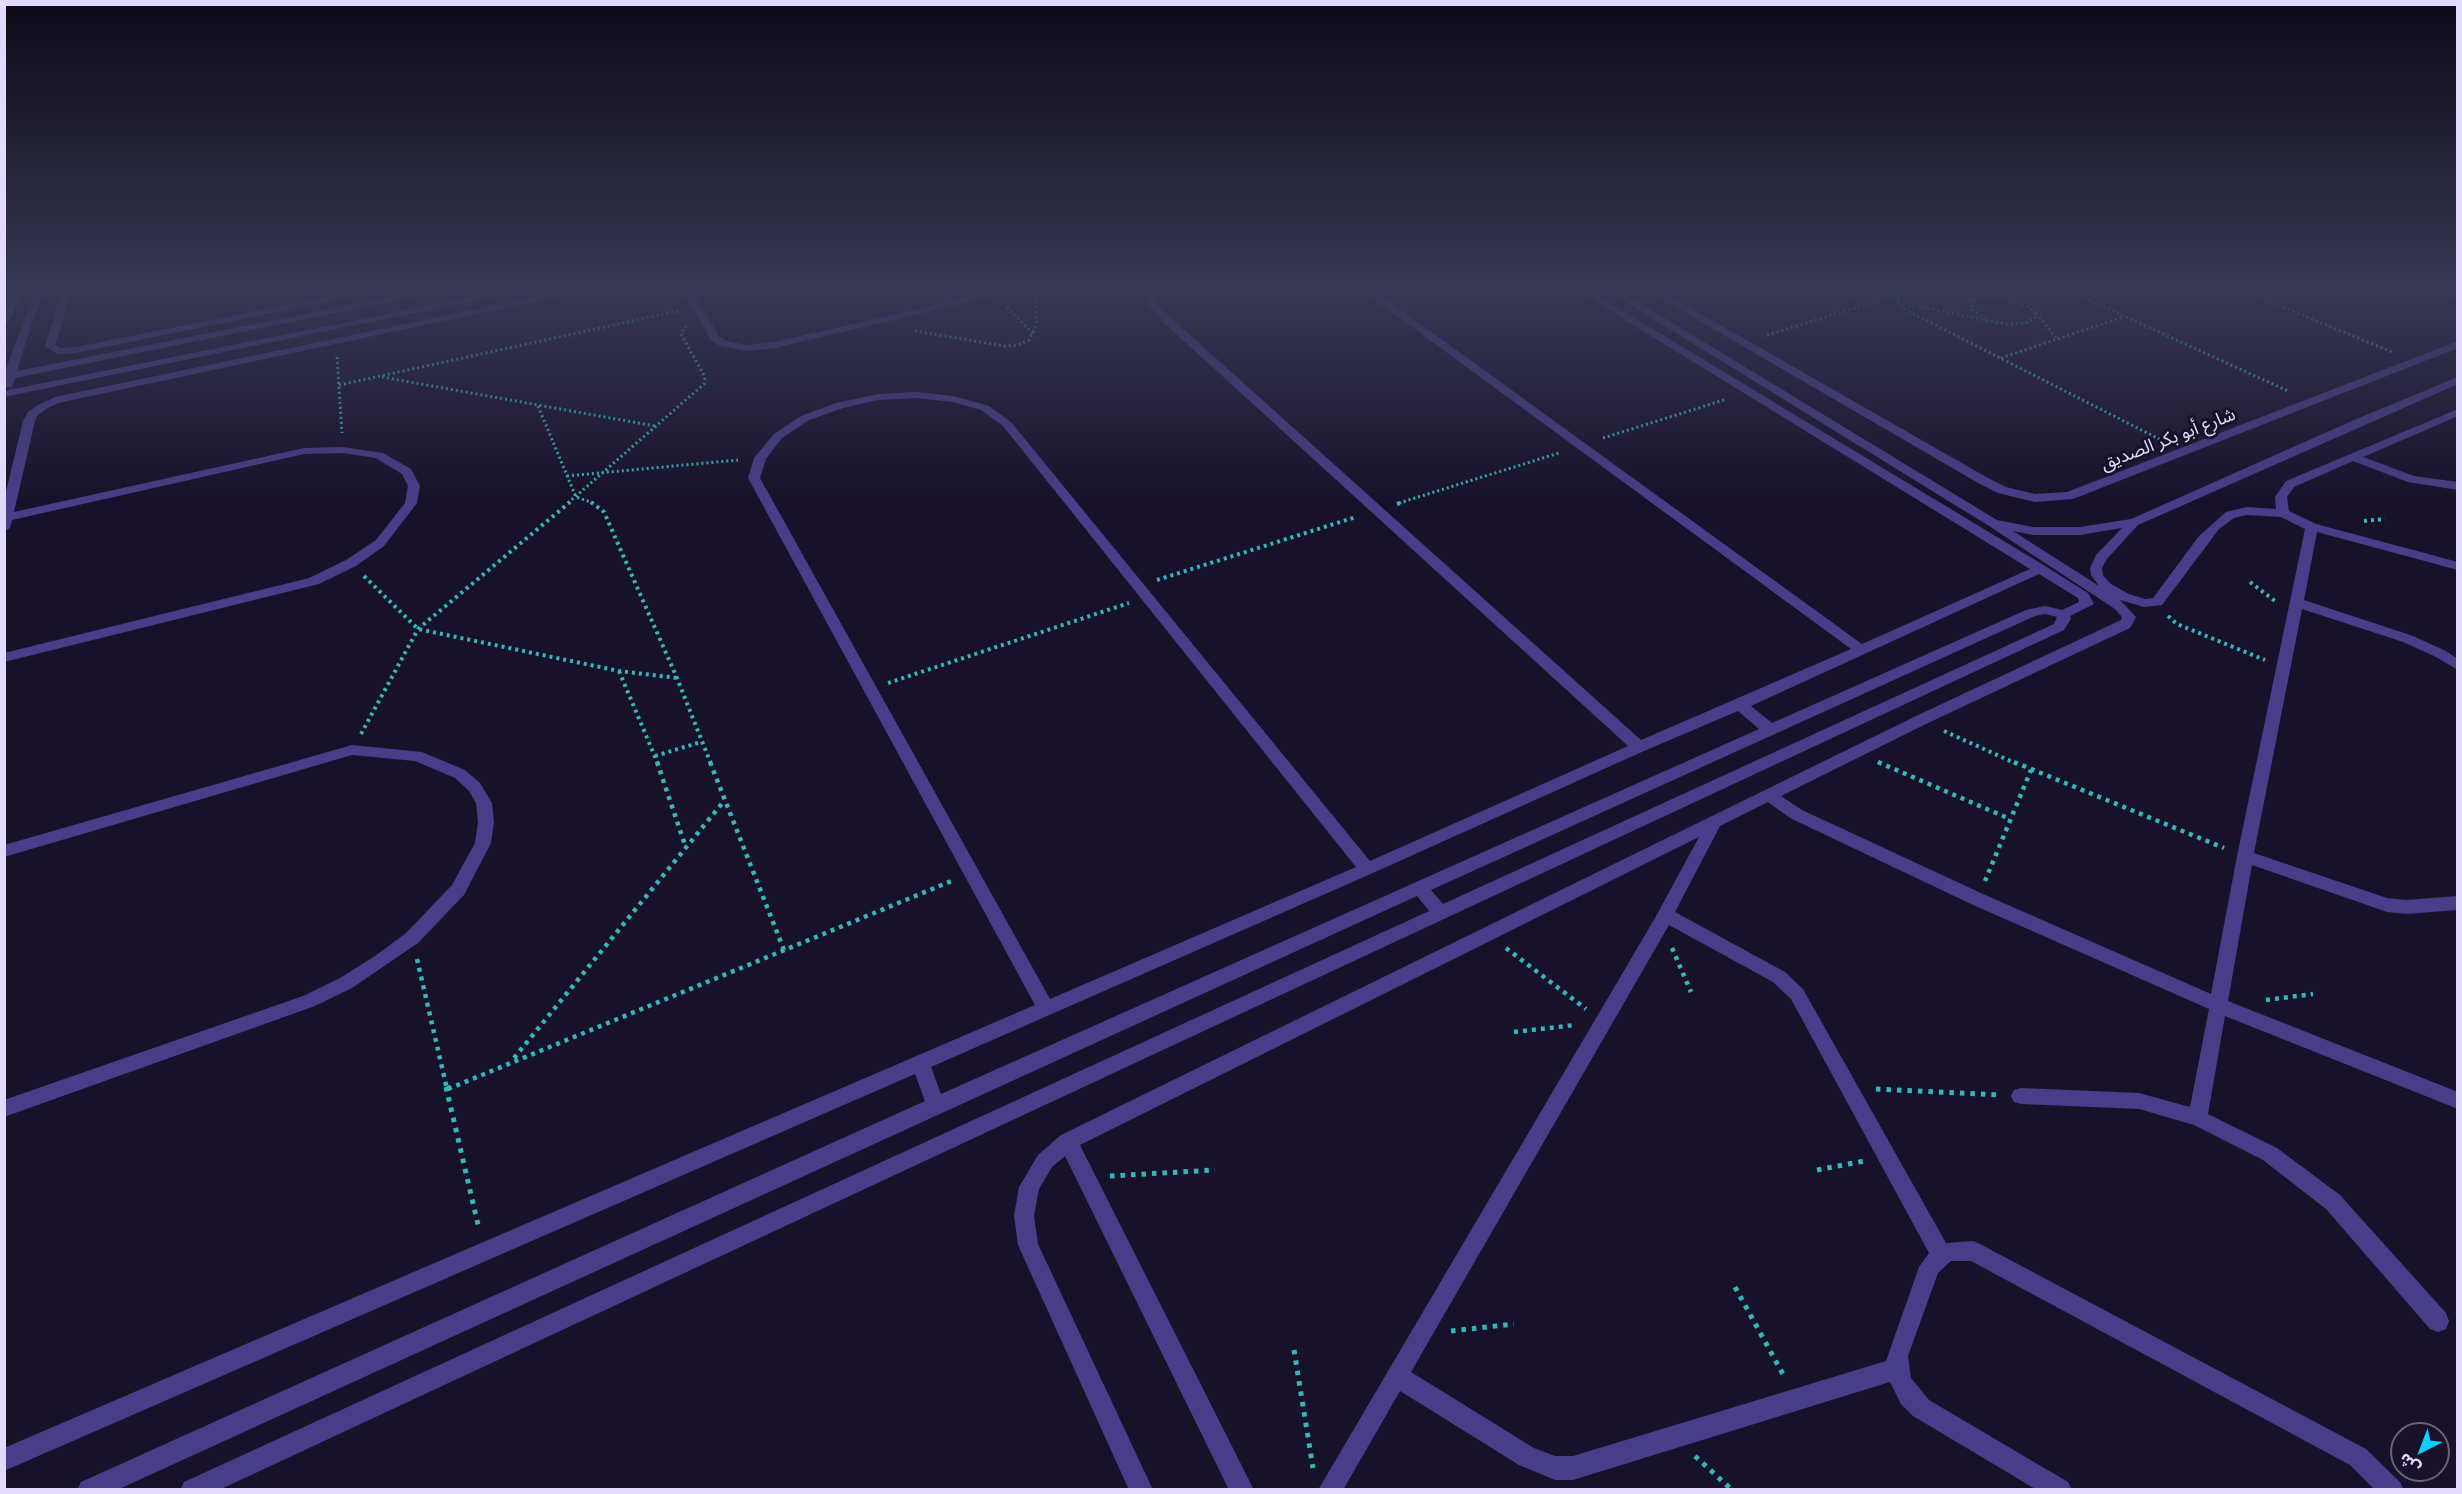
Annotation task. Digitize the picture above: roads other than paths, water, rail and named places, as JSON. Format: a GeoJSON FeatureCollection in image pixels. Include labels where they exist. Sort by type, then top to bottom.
{"type":"FeatureCollection","features":[{"type":"Feature","properties":{"kind":"street"},"geometry":{"type":"LineString","coordinates":[[74,364],[8,377],[5,395],[159,364]]}},
{"type":"Feature","properties":{"kind":"street"},"geometry":{"type":"LineString","coordinates":[[4,658],[314,581],[351,563],[380,543],[399,521],[411,503],[414,486],[407,472],[379,455],[343,450],[304,451],[6,523],[32,414],[55,400],[226,364]]}},
{"type":"Feature","properties":{"kind":"street"},"geometry":{"type":"LineString","coordinates":[[1215,364],[1639,747]]}},
{"type":"Feature","properties":{"kind":"street"},"geometry":{"type":"LineString","coordinates":[[1468,364],[1860,649]]}},
{"type":"Feature","properties":{"kind":"street"},"geometry":{"type":"LineString","coordinates":[[89,1490],[936,1105],[2031,613],[2045,610],[2063,614],[2083,607],[2087,600],[2083,596],[1702,364]]}},
{"type":"Feature","properties":{"kind":"street"},"geometry":{"type":"LineString","coordinates":[[1748,364],[1810,397]]}},
{"type":"Feature","properties":{"kind":"street"},"geometry":{"type":"LineString","coordinates":[[1141,1490],[1028,1245],[1023,1216],[1029,1187],[1045,1161],[1068,1141],[1921,720],[2125,625],[2128,621],[2129,617],[2120,606],[1993,523],[1810,397],[1767,364]]}},
{"type":"Feature","properties":{"kind":"street","name":"شارع أبو بكر الصديق"},"geometry":{"type":"LineString","coordinates":[[1810,397],[1984,481],[2022,495],[2053,498],[2069,496],[2186,452],[2408,364]]}},
{"type":"Feature","properties":{"kind":"street"},"geometry":{"type":"LineString","coordinates":[[1993,523],[2051,532],[2080,531],[2134,522],[2457,380]]}},
{"type":"Feature","properties":{"kind":"street"},"geometry":{"type":"LineString","coordinates":[[1046,1009],[754,478],[760,458],[778,436],[805,418],[840,405],[878,397],[917,395],[954,399],[985,408],[1008,424],[1367,869]]}},
{"type":"Feature","properties":{"kind":"street"},"geometry":{"type":"LineString","coordinates":[[2283,513],[2281,497],[2290,484],[2457,412]]}},
{"type":"Feature","properties":{"kind":"street"},"geometry":{"type":"LineString","coordinates":[[2354,458],[2412,479],[2457,486]]}},
{"type":"Feature","properties":{"kind":"street"},"geometry":{"type":"LineString","coordinates":[[2134,522],[2101,558],[2096,568],[2097,575],[2106,587],[2124,597],[2144,603],[2157,602],[2203,539],[2230,515],[2247,511],[2283,513],[2312,527],[2457,566]]}},
{"type":"Feature","properties":{"kind":"street"},"geometry":{"type":"LineString","coordinates":[[2198,1118],[2220,1006],[2245,856],[2312,527]]}},
{"type":"Feature","properties":{"kind":"street"},"geometry":{"type":"LineString","coordinates":[[4,1460],[1367,869],[2040,570]]}},
{"type":"Feature","properties":{"kind":"street"},"geometry":{"type":"LineString","coordinates":[[2296,609],[2408,639],[2441,654],[2457,666]]}},
{"type":"Feature","properties":{"kind":"street"},"geometry":{"type":"LineString","coordinates":[[192,1490],[2059,627],[2064,619],[2063,614]]}},
{"type":"Feature","properties":{"kind":"street"},"geometry":{"type":"LineString","coordinates":[[1740,705],[1770,730]]}},
{"type":"Feature","properties":{"kind":"street"},"geometry":{"type":"LineString","coordinates":[[4,851],[352,750],[417,756],[460,774],[474,787],[484,803],[486,822],[483,843],[459,891],[412,938],[346,983],[309,1001],[4,1109]]}},
{"type":"Feature","properties":{"kind":"street"},"geometry":{"type":"LineString","coordinates":[[1770,796],[1796,814],[1821,826],[2220,1006],[2457,1101]]}},
{"type":"Feature","properties":{"kind":"street"},"geometry":{"type":"LineString","coordinates":[[1323,1484],[1397,1376],[1663,919],[1714,823]]}},
{"type":"Feature","properties":{"kind":"street"},"geometry":{"type":"LineString","coordinates":[[2245,856],[2387,905],[2406,907],[2457,903]]}},
{"type":"Feature","properties":{"kind":"street"},"geometry":{"type":"LineString","coordinates":[[1419,887],[1440,913]]}},
{"type":"Feature","properties":{"kind":"street"},"geometry":{"type":"LineString","coordinates":[[1663,919],[1779,977],[1797,994],[1941,1255]]}},
{"type":"Feature","properties":{"kind":"street"},"geometry":{"type":"LineString","coordinates":[[920,1063],[936,1105]]}},
{"type":"Feature","properties":{"kind":"street"},"geometry":{"type":"LineString","coordinates":[[2021,1096],[2139,1101],[2198,1118],[2271,1154],[2333,1202],[2438,1321]]}},
{"type":"Feature","properties":{"kind":"street"},"geometry":{"type":"LineString","coordinates":[[1068,1141],[1242,1490]]}},
{"type":"Feature","properties":{"kind":"street"},"geometry":{"type":"LineString","coordinates":[[2060,1490],[1921,1408],[1905,1389],[1897,1369],[1898,1356],[1929,1267],[1941,1255],[1950,1251],[1973,1251],[2358,1457],[2392,1490]]}},
{"type":"Feature","properties":{"kind":"street"},"geometry":{"type":"LineString","coordinates":[[1397,1376],[1527,1457],[1556,1468],[1573,1468],[1897,1369]]}}]}
